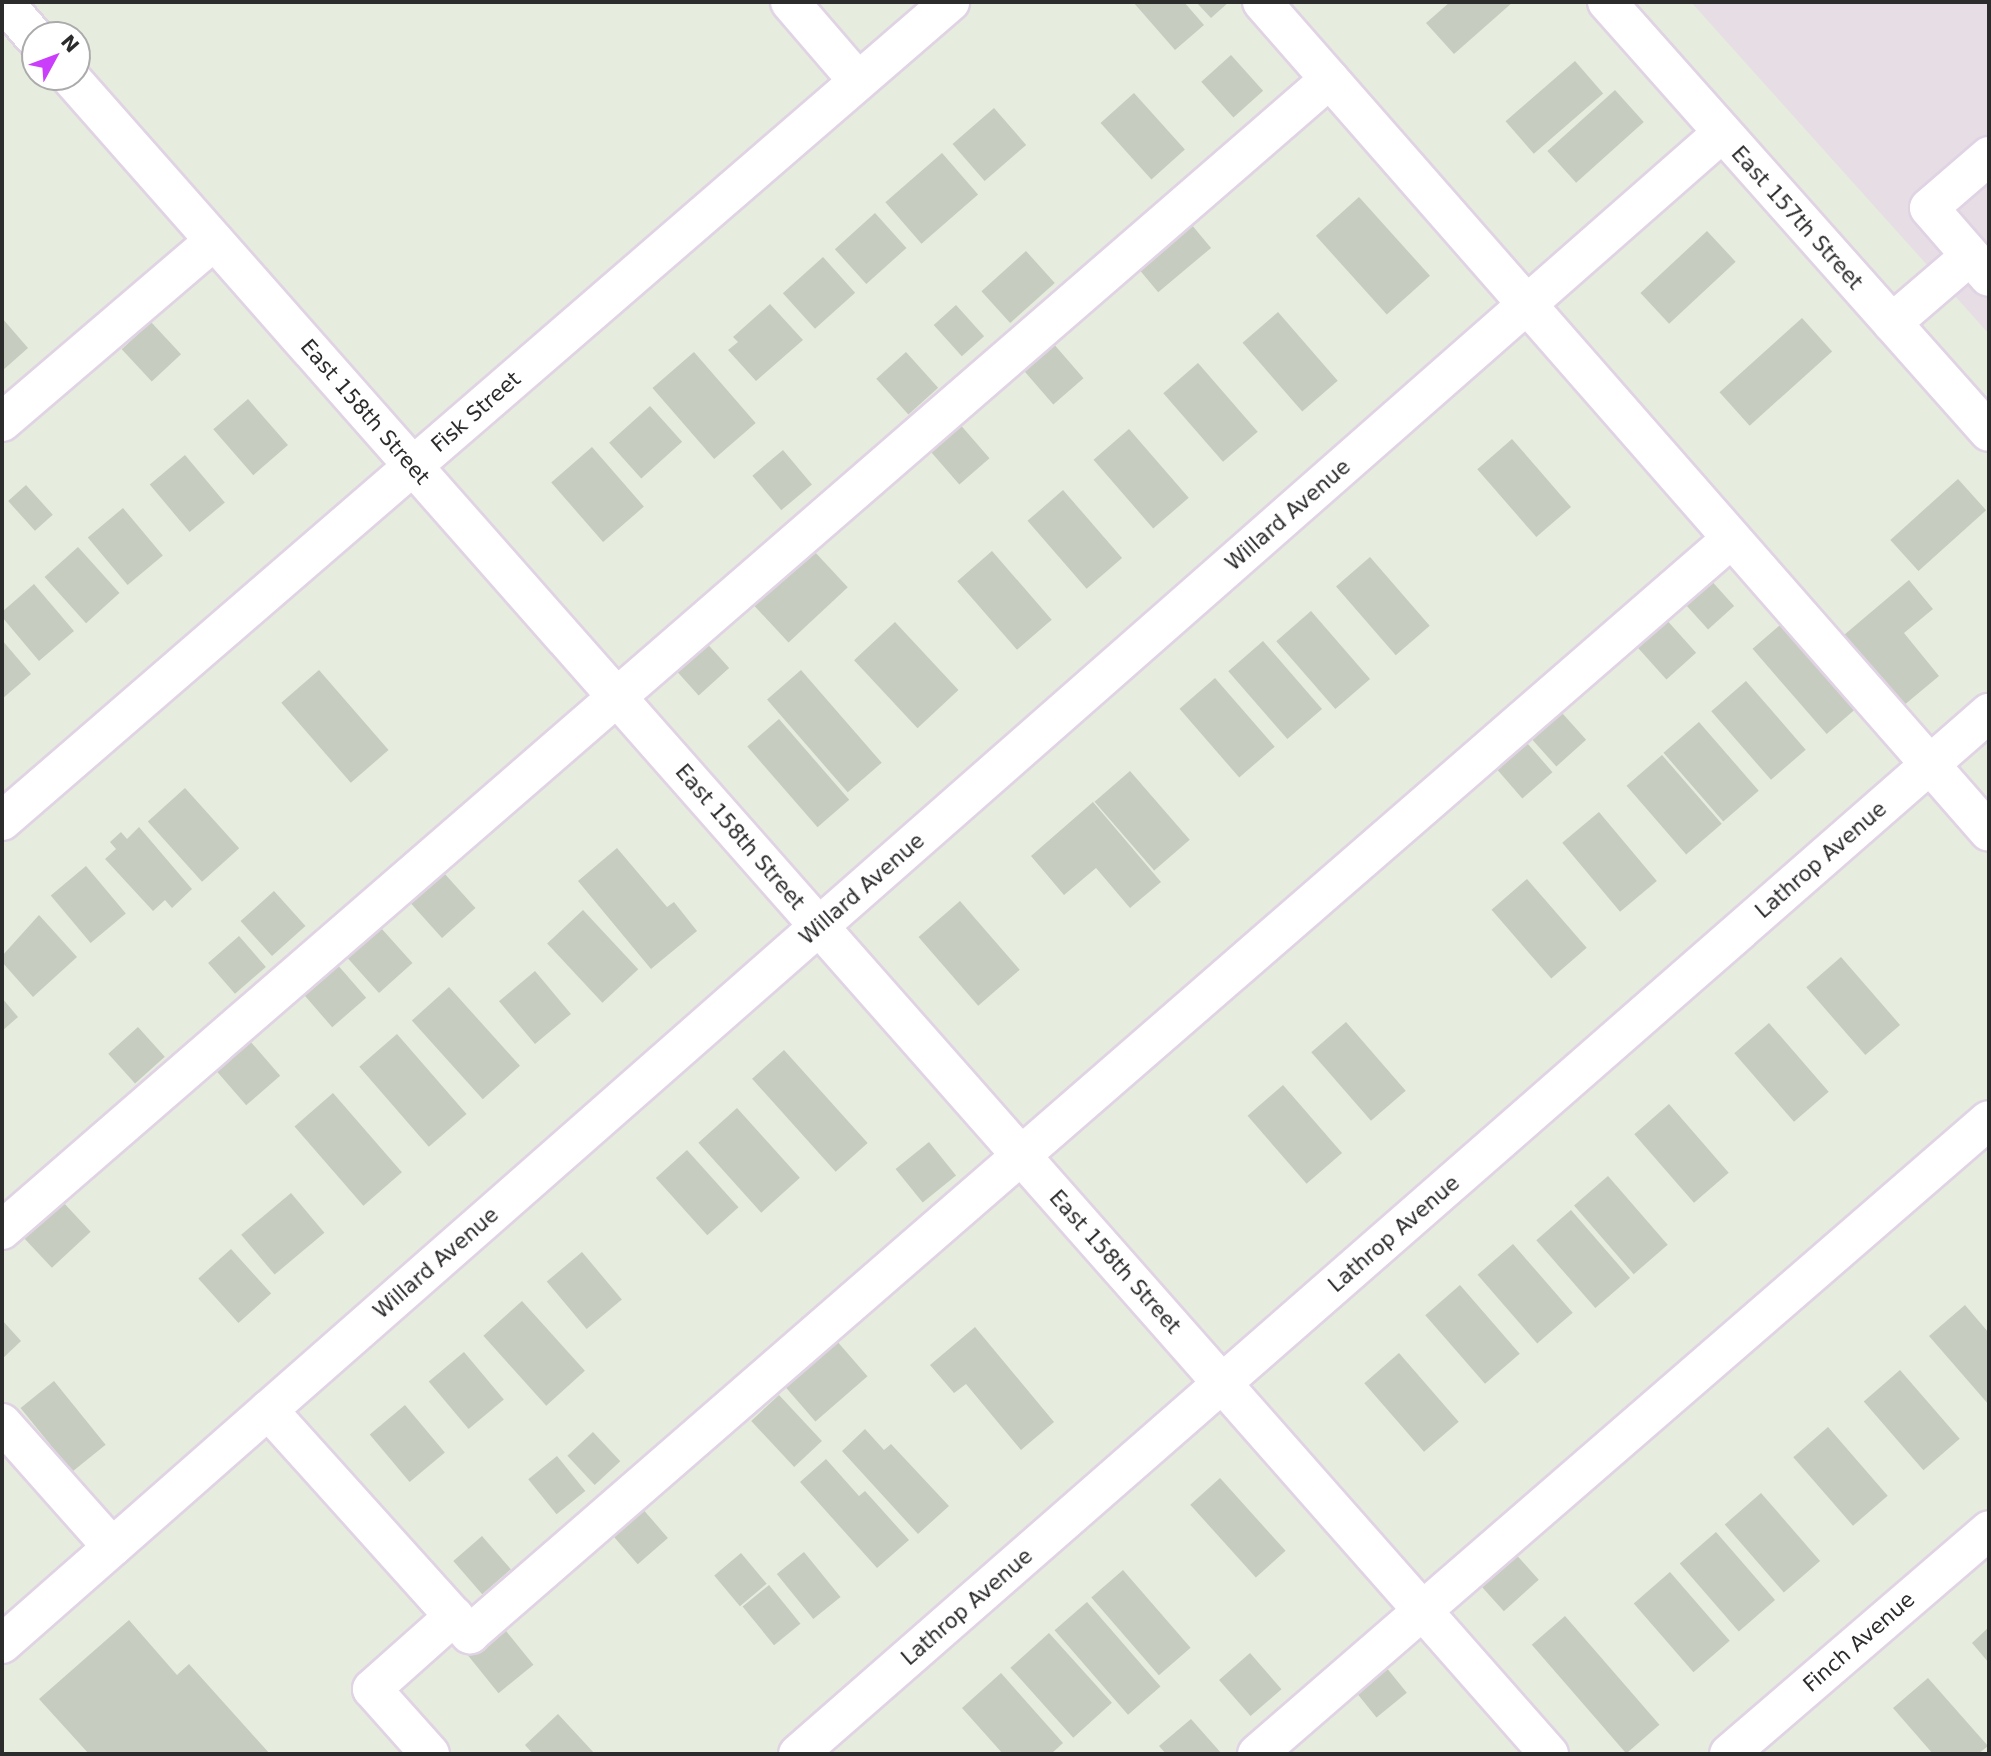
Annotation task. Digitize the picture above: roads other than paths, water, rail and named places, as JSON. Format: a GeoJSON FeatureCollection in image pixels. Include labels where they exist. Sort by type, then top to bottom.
{"type":"FeatureCollection","features":[{"type":"Feature","properties":{"kind":"street"},"geometry":{"type":"LineString","coordinates":[[3,2],[21,22]]}},
{"type":"Feature","properties":{"kind":"street"},"geometry":{"type":"LineString","coordinates":[[790,2],[858,81]]}},
{"type":"Feature","properties":{"kind":"street","name":"Fisk Street"},"geometry":{"type":"LineString","coordinates":[[2,821],[950,2]]}},
{"type":"Feature","properties":{"kind":"street"},"geometry":{"type":"LineString","coordinates":[[1262,2],[1989,832]]}},
{"type":"Feature","properties":{"kind":"street","name":"East 157th Street"},"geometry":{"type":"LineString","coordinates":[[1607,2],[1721,134],[1989,432]]}},
{"type":"Feature","properties":{"kind":"street"},"geometry":{"type":"LineString","coordinates":[[2,1230],[615,695],[1330,79]]}},
{"type":"Feature","properties":{"kind":"street","name":"East 158th Street"},"geometry":{"type":"LineString","coordinates":[[82,91],[1549,1754]]}},
{"type":"Feature","properties":{"kind":"street","name":"Willard Avenue"},"geometry":{"type":"LineString","coordinates":[[2,1644],[1721,134]]}},
{"type":"Feature","properties":{"kind":"street"},"geometry":{"type":"LineString","coordinates":[[1892,323],[1980,267],[1929,208],[1989,156]]}},
{"type":"Feature","properties":{"kind":"street"},"geometry":{"type":"LineString","coordinates":[[2,422],[214,241]]}},
{"type":"Feature","properties":{"kind":"street"},"geometry":{"type":"LineString","coordinates":[[268,1410],[470,1634],[1731,539]]}},
{"type":"Feature","properties":{"kind":"street","name":"Lathrop Avenue"},"geometry":{"type":"LineString","coordinates":[[798,1754],[1989,713]]}},
{"type":"Feature","properties":{"kind":"street"},"geometry":{"type":"LineString","coordinates":[[1257,1754],[1989,1120]]}},
{"type":"Feature","properties":{"kind":"street"},"geometry":{"type":"LineString","coordinates":[[2,1423],[112,1548]]}},
{"type":"Feature","properties":{"kind":"street","name":"Finch Avenue"},"geometry":{"type":"LineString","coordinates":[[1729,1754],[1989,1530]]}},
{"type":"Feature","properties":{"kind":"street"},"geometry":{"type":"LineString","coordinates":[[430,1754],[372,1689],[454,1616]]}}]}
